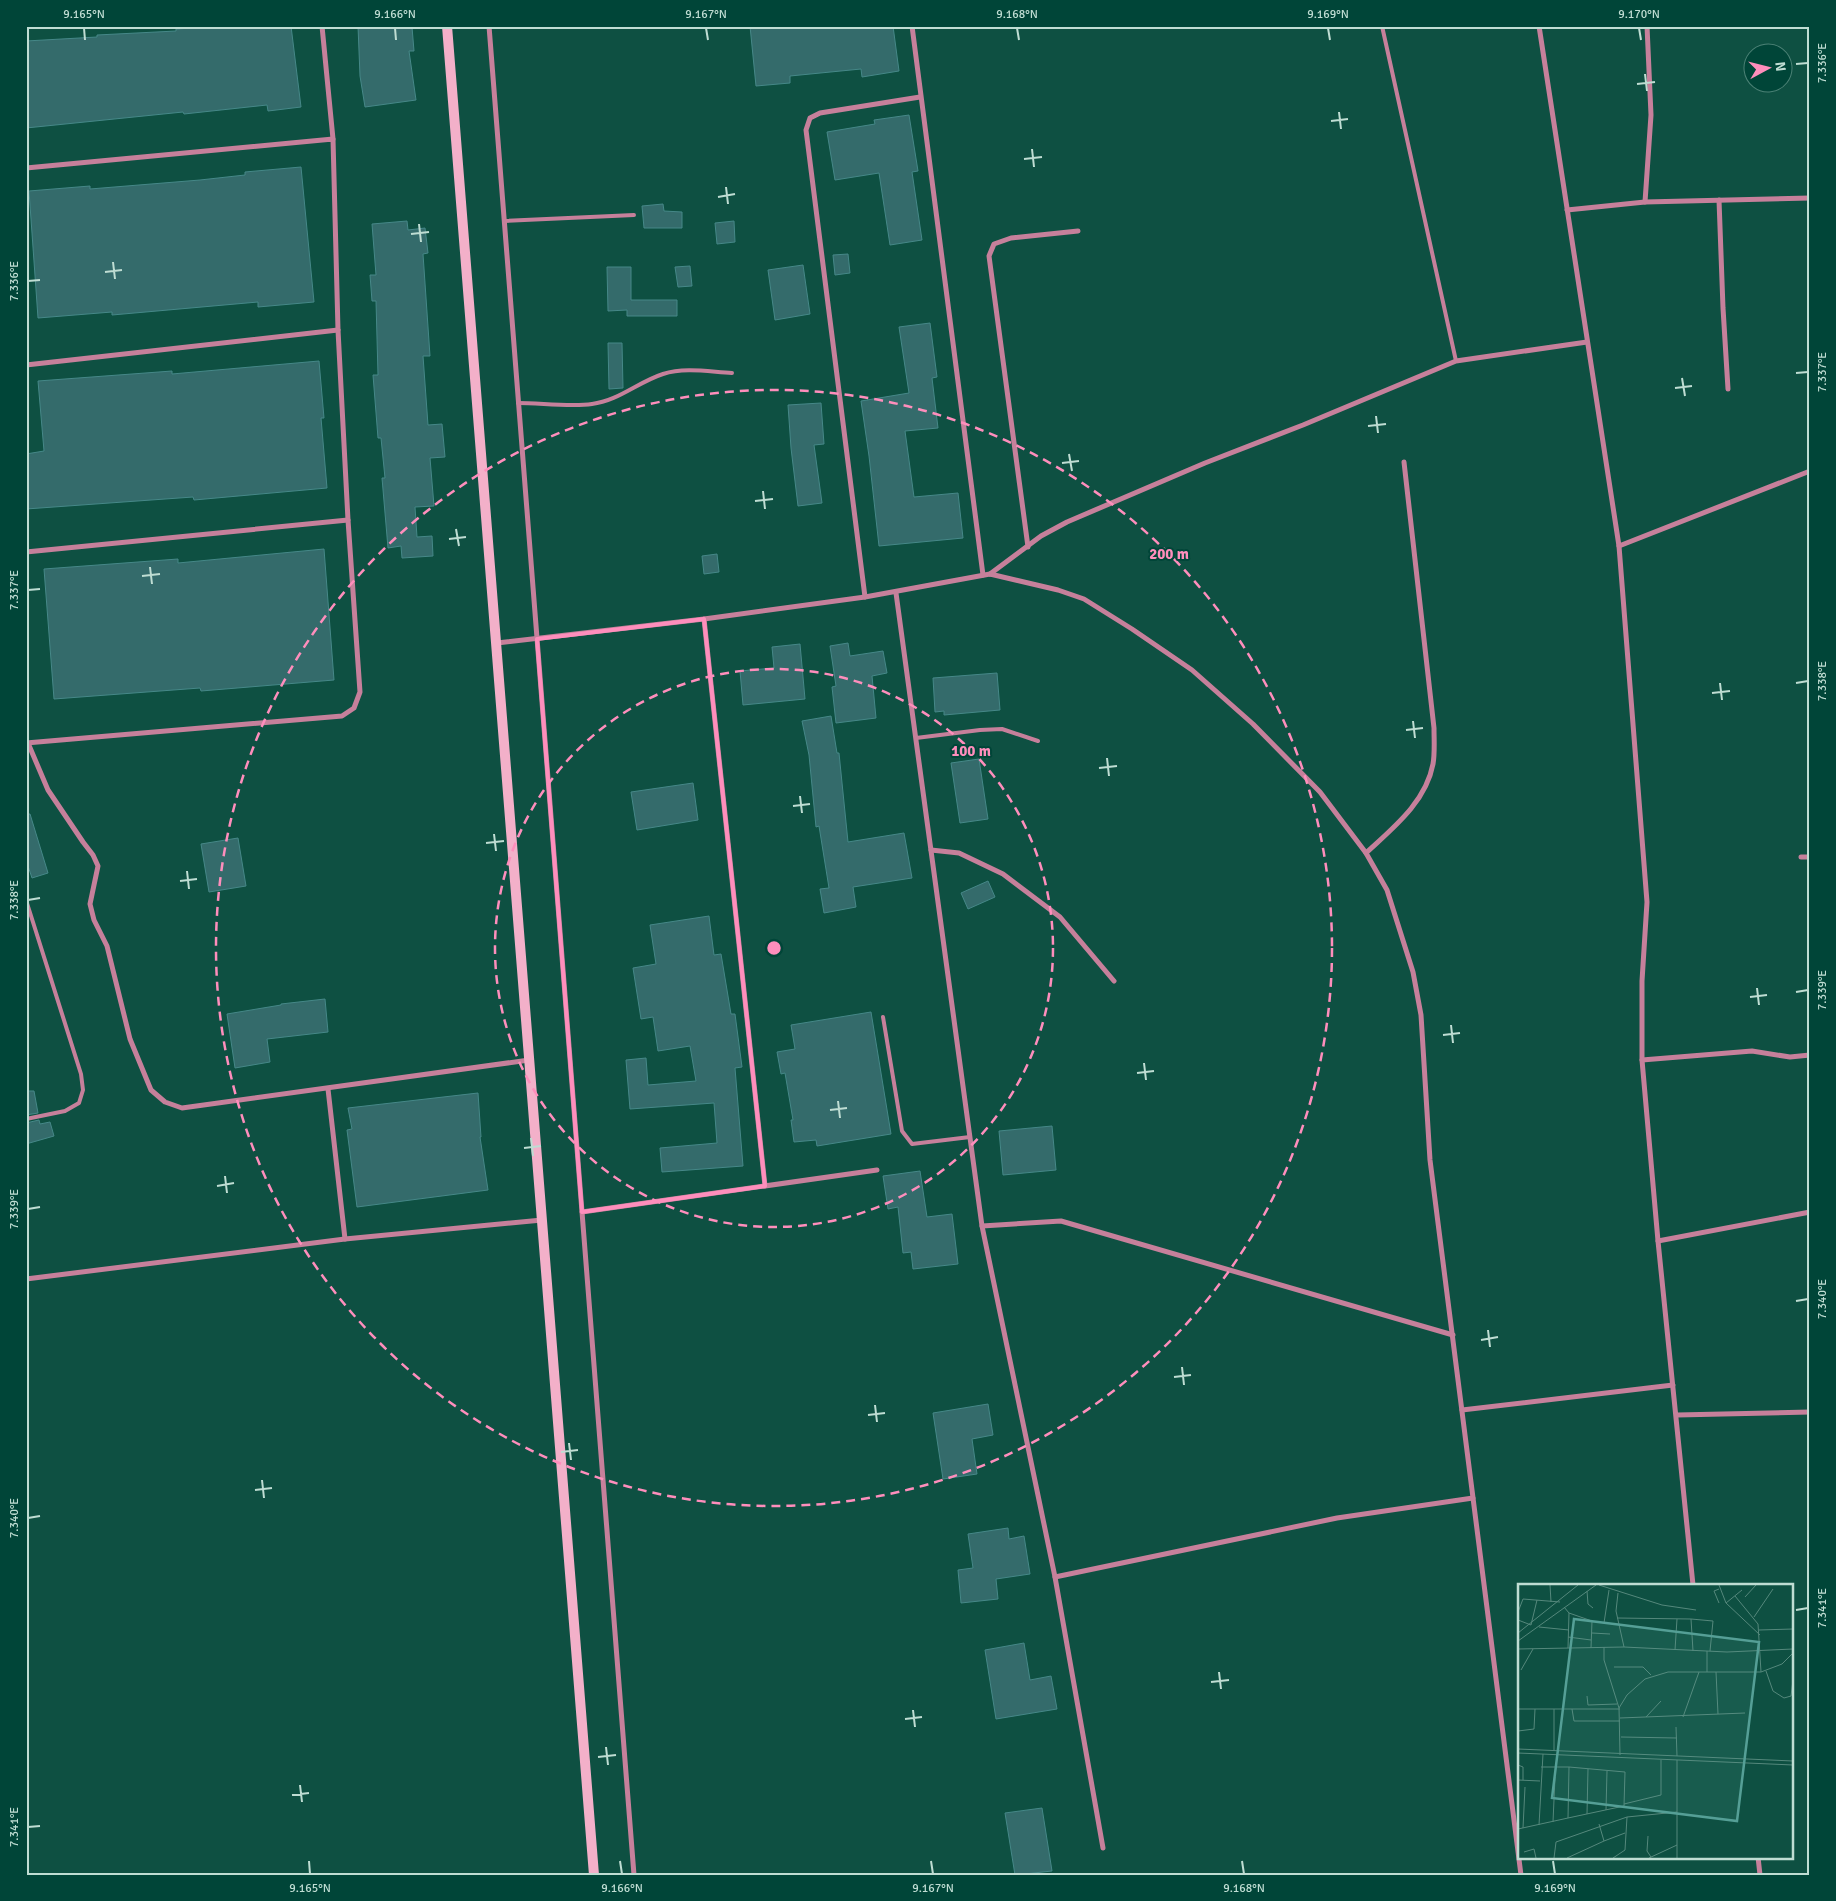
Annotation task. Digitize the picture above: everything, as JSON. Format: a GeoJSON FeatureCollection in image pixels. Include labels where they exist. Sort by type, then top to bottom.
{"type":"FeatureCollection","features":[{"type":"Feature","properties":{"kind":"main road"},"geometry":{"type":"LineString","coordinates":[[447,26],[594,1875]]}},
{"type":"Feature","properties":{"kind":"street"},"geometry":{"type":"LineString","coordinates":[[322,26],[333,139],[338,330],[348,520],[360,692],[354,708],[342,716],[27,743],[48,790],[93,854],[98,866],[90,904],[94,920],[107,946],[130,1039],[151,1090],[165,1102],[182,1108],[530,1060]]}},
{"type":"Feature","properties":{"kind":"street"},"geometry":{"type":"LineString","coordinates":[[489,26],[634,1875]]}},
{"type":"Feature","properties":{"kind":"street"},"geometry":{"type":"LineString","coordinates":[[912,26],[983,575]]}},
{"type":"Feature","properties":{"kind":"street"},"geometry":{"type":"LineString","coordinates":[[1539,26],[1619,546],[1646,902],[1642,981],[1642,1060],[1658,1241],[1693,1584]]}},
{"type":"Feature","properties":{"kind":"street"},"geometry":{"type":"LineString","coordinates":[[1645,202],[1651,115],[1647,26]]}},
{"type":"Feature","properties":{"kind":"street"},"geometry":{"type":"LineString","coordinates":[[865,597],[806,130],[810,118],[820,113],[920,97]]}},
{"type":"Feature","properties":{"kind":"street"},"geometry":{"type":"LineString","coordinates":[[26,168],[333,139]]}},
{"type":"Feature","properties":{"kind":"street"},"geometry":{"type":"LineString","coordinates":[[1567,210],[1645,202],[1810,198]]}},
{"type":"Feature","properties":{"kind":"street"},"geometry":{"type":"LineString","coordinates":[[1719,200],[1728,389]]}},
{"type":"Feature","properties":{"kind":"street"},"geometry":{"type":"LineString","coordinates":[[1028,547],[990,256],[994,244],[1010,238],[1078,232]]}},
{"type":"Feature","properties":{"kind":"street"},"geometry":{"type":"LineString","coordinates":[[26,365],[338,330]]}},
{"type":"Feature","properties":{"kind":"street"},"geometry":{"type":"LineString","coordinates":[[990,574],[1041,536],[1076,519],[1205,463],[1303,425],[1456,361],[1587,342]]}},
{"type":"Feature","properties":{"kind":"street"},"geometry":{"type":"LineString","coordinates":[[1366,854],[1404,818],[1422,792],[1433,764],[1434,728],[1404,462]]}},
{"type":"Feature","properties":{"kind":"street"},"geometry":{"type":"LineString","coordinates":[[1619,546],[1810,471]]}},
{"type":"Feature","properties":{"kind":"street"},"geometry":{"type":"LineString","coordinates":[[26,552],[348,520]]}},
{"type":"Feature","properties":{"kind":"street"},"geometry":{"type":"LineString","coordinates":[[497,643],[704,619],[896,593],[990,574],[1058,590],[1084,599],[1132,629],[1192,670],[1253,724],[1320,792],[1366,854],[1387,890],[1413,972],[1421,1015],[1430,1160],[1518,1851]]}},
{"type":"Feature","properties":{"kind":"street"},"geometry":{"type":"LineString","coordinates":[[896,593],[982,1226],[1055,1577],[1103,1848]]}},
{"type":"Feature","properties":{"kind":"street"},"geometry":{"type":"LineString","coordinates":[[704,619],[765,1186]]}},
{"type":"Feature","properties":{"kind":"street"},"geometry":{"type":"LineString","coordinates":[[931,850],[959,853],[1003,874],[1060,917],[1114,981]]}},
{"type":"Feature","properties":{"kind":"street"},"geometry":{"type":"LineString","coordinates":[[1801,858],[1810,857]]}},
{"type":"Feature","properties":{"kind":"street"},"geometry":{"type":"LineString","coordinates":[[1642,1060],[1752,1052],[1790,1057],[1810,1055]]}},
{"type":"Feature","properties":{"kind":"street"},"geometry":{"type":"LineString","coordinates":[[328,1089],[344,1240]]}},
{"type":"Feature","properties":{"kind":"street"},"geometry":{"type":"LineString","coordinates":[[582,1212],[876,1170]]}},
{"type":"Feature","properties":{"kind":"street"},"geometry":{"type":"LineString","coordinates":[[1658,1241],[1810,1212]]}},
{"type":"Feature","properties":{"kind":"street"},"geometry":{"type":"LineString","coordinates":[[26,1280],[344,1240],[542,1220]]}},
{"type":"Feature","properties":{"kind":"street"},"geometry":{"type":"LineString","coordinates":[[982,1226],[1061,1221],[1453,1335]]}},
{"type":"Feature","properties":{"kind":"street"},"geometry":{"type":"LineString","coordinates":[[1462,1410],[1673,1385]]}},
{"type":"Feature","properties":{"kind":"street"},"geometry":{"type":"LineString","coordinates":[[1677,1415],[1810,1412]]}},
{"type":"Feature","properties":{"kind":"street"},"geometry":{"type":"LineString","coordinates":[[1055,1577],[1337,1518],[1473,1498]]}},
{"type":"Feature","properties":{"kind":"street"},"geometry":{"type":"LineString","coordinates":[[1519,1858],[1521,1875]]}},
{"type":"Feature","properties":{"kind":"street"},"geometry":{"type":"LineString","coordinates":[[1758,1858],[1760,1875]]}},
{"type":"Feature","properties":{"kind":"lane"},"geometry":{"type":"LineString","coordinates":[[1382,26],[1456,361]]}},
{"type":"Feature","properties":{"kind":"lane"},"geometry":{"type":"LineString","coordinates":[[504,221],[634,215]]}},
{"type":"Feature","properties":{"kind":"lane"},"geometry":{"type":"LineString","coordinates":[[518,402],[592,404],[612,399],[663,374],[685,371],[732,373]]}},
{"type":"Feature","properties":{"kind":"lane"},"geometry":{"type":"LineString","coordinates":[[916,738],[1002,729],[1038,741]]}},
{"type":"Feature","properties":{"kind":"lane"},"geometry":{"type":"LineString","coordinates":[[26,900],[81,1074],[83,1090],[79,1103],[65,1111],[26,1119]]}},
{"type":"Feature","properties":{"kind":"lane"},"geometry":{"type":"LineString","coordinates":[[883,1017],[902,1130],[906,1139],[912,1144],[970,1137]]}},
{"type":"Feature","properties":{"kind":"highlighted area"},"geometry":{"type":"Polygon","coordinates":[[[704,619],[765,1186],[582,1212],[537,639],[704,619]]]}},
{"type":"Feature","properties":{"kind":"building"},"geometry":{"type":"Polygon","coordinates":[[[226,26],[291,26],[301,107],[268,111],[267,105],[26,128],[26,41],[226,26]]]}},
{"type":"Feature","properties":{"kind":"building"},"geometry":{"type":"Polygon","coordinates":[[[358,26],[412,27],[414,51],[409,51],[416,100],[365,107],[360,76],[358,26]]]}},
{"type":"Feature","properties":{"kind":"building"},"geometry":{"type":"Polygon","coordinates":[[[750,26],[893,26],[899,71],[862,77],[861,69],[790,76],[790,83],[756,86],[750,26]]]}},
{"type":"Feature","properties":{"kind":"building"},"geometry":{"type":"Polygon","coordinates":[[[909,115],[918,171],[912,172],[922,240],[890,245],[879,173],[835,180],[827,132],[875,124],[874,120],[909,115]]]}},
{"type":"Feature","properties":{"kind":"building"},"geometry":{"type":"Polygon","coordinates":[[[301,167],[314,302],[258,307],[258,302],[112,315],[112,312],[38,318],[29,191],[90,186],[90,189],[200,180],[245,175],[245,172],[301,167]]]}},
{"type":"Feature","properties":{"kind":"building"},"geometry":{"type":"Polygon","coordinates":[[[663,204],[664,211],[682,212],[682,228],[644,228],[642,206],[663,204]]]}},
{"type":"Feature","properties":{"kind":"building"},"geometry":{"type":"Polygon","coordinates":[[[407,221],[408,230],[425,228],[428,253],[423,254],[430,356],[423,356],[428,425],[442,424],[445,457],[430,458],[434,506],[415,507],[417,537],[432,536],[433,556],[402,558],[401,546],[388,548],[382,478],[385,478],[381,438],[378,438],[373,375],[378,375],[376,301],[372,301],[370,275],[376,275],[372,224],[407,221]]]}},
{"type":"Feature","properties":{"kind":"building"},"geometry":{"type":"Polygon","coordinates":[[[734,221],[735,242],[717,244],[715,223],[734,221]]]}},
{"type":"Feature","properties":{"kind":"building"},"geometry":{"type":"Polygon","coordinates":[[[848,254],[850,273],[835,275],[833,255],[848,254]]]}},
{"type":"Feature","properties":{"kind":"building"},"geometry":{"type":"Polygon","coordinates":[[[803,265],[810,314],[775,320],[768,270],[803,265]]]}},
{"type":"Feature","properties":{"kind":"building"},"geometry":{"type":"Polygon","coordinates":[[[690,266],[692,286],[678,287],[675,267],[690,266]]]}},
{"type":"Feature","properties":{"kind":"building"},"geometry":{"type":"Polygon","coordinates":[[[607,267],[631,267],[631,300],[677,300],[677,316],[627,316],[627,310],[608,311],[607,267]]]}},
{"type":"Feature","properties":{"kind":"building"},"geometry":{"type":"Polygon","coordinates":[[[930,323],[937,377],[932,378],[938,428],[905,431],[914,497],[958,493],[963,538],[879,546],[861,401],[909,393],[899,327],[930,323]]]}},
{"type":"Feature","properties":{"kind":"building"},"geometry":{"type":"Polygon","coordinates":[[[608,343],[622,343],[623,388],[609,389],[608,343]]]}},
{"type":"Feature","properties":{"kind":"building"},"geometry":{"type":"Polygon","coordinates":[[[319,361],[324,418],[321,418],[327,488],[194,500],[193,497],[26,509],[26,454],[44,451],[38,381],[172,371],[172,374],[319,361]]]}},
{"type":"Feature","properties":{"kind":"building"},"geometry":{"type":"Polygon","coordinates":[[[821,403],[824,444],[814,445],[822,503],[798,506],[788,405],[821,403]]]}},
{"type":"Feature","properties":{"kind":"building"},"geometry":{"type":"Polygon","coordinates":[[[324,549],[334,680],[201,691],[200,688],[54,699],[44,569],[178,559],[178,563],[324,549]]]}},
{"type":"Feature","properties":{"kind":"building"},"geometry":{"type":"Polygon","coordinates":[[[717,554],[719,572],[704,574],[702,556],[717,554]]]}},
{"type":"Feature","properties":{"kind":"building"},"geometry":{"type":"Polygon","coordinates":[[[848,643],[850,656],[883,651],[887,673],[872,676],[876,718],[836,723],[832,687],[836,686],[830,646],[848,643]]]}},
{"type":"Feature","properties":{"kind":"building"},"geometry":{"type":"Polygon","coordinates":[[[800,644],[805,699],[743,705],[740,671],[774,668],[772,647],[800,644]]]}},
{"type":"Feature","properties":{"kind":"building"},"geometry":{"type":"Polygon","coordinates":[[[997,673],[1000,710],[944,715],[944,711],[935,712],[933,678],[997,673]]]}},
{"type":"Feature","properties":{"kind":"building"},"geometry":{"type":"Polygon","coordinates":[[[831,716],[837,753],[839,753],[848,842],[904,833],[912,878],[853,887],[856,907],[824,913],[820,889],[829,888],[819,826],[816,827],[809,755],[802,721],[831,716]]]}},
{"type":"Feature","properties":{"kind":"building"},"geometry":{"type":"Polygon","coordinates":[[[979,759],[988,819],[960,823],[951,763],[979,759]]]}},
{"type":"Feature","properties":{"kind":"building"},"geometry":{"type":"Polygon","coordinates":[[[693,783],[698,820],[637,830],[631,792],[693,783]]]}},
{"type":"Feature","properties":{"kind":"building"},"geometry":{"type":"Polygon","coordinates":[[[26,814],[30,814],[48,873],[32,878],[26,860],[26,814]]]}},
{"type":"Feature","properties":{"kind":"building"},"geometry":{"type":"Polygon","coordinates":[[[238,838],[246,886],[209,892],[201,844],[238,838]]]}},
{"type":"Feature","properties":{"kind":"building"},"geometry":{"type":"Polygon","coordinates":[[[988,881],[995,897],[968,909],[961,893],[988,881]]]}},
{"type":"Feature","properties":{"kind":"building"},"geometry":{"type":"Polygon","coordinates":[[[709,916],[714,955],[721,954],[731,1014],[735,1014],[742,1067],[735,1068],[743,1166],[662,1172],[660,1148],[717,1143],[714,1103],[630,1109],[626,1060],[646,1058],[648,1085],[696,1081],[690,1046],[658,1051],[653,1017],[641,1019],[633,968],[656,964],[650,925],[709,916]]]}},
{"type":"Feature","properties":{"kind":"building"},"geometry":{"type":"Polygon","coordinates":[[[325,999],[328,1032],[267,1039],[270,1062],[235,1068],[227,1014],[281,1004],[325,999]]]}},
{"type":"Feature","properties":{"kind":"building"},"geometry":{"type":"Polygon","coordinates":[[[871,1012],[891,1134],[817,1146],[816,1140],[794,1142],[791,1120],[793,1120],[785,1073],[781,1074],[777,1052],[795,1049],[791,1025],[871,1012]]]}},
{"type":"Feature","properties":{"kind":"building"},"geometry":{"type":"Polygon","coordinates":[[[26,1091],[34,1091],[38,1113],[26,1115],[26,1091]]]}},
{"type":"Feature","properties":{"kind":"building"},"geometry":{"type":"Polygon","coordinates":[[[478,1093],[480,1137],[488,1190],[357,1207],[347,1130],[352,1129],[348,1108],[478,1093]]]}},
{"type":"Feature","properties":{"kind":"building"},"geometry":{"type":"Polygon","coordinates":[[[39,1120],[40,1124],[50,1122],[54,1136],[26,1144],[26,1123],[39,1120]]]}},
{"type":"Feature","properties":{"kind":"building"},"geometry":{"type":"Polygon","coordinates":[[[1052,1126],[1056,1170],[1003,1175],[999,1131],[1052,1126]]]}},
{"type":"Feature","properties":{"kind":"building"},"geometry":{"type":"Polygon","coordinates":[[[920,1171],[927,1217],[952,1214],[958,1264],[913,1269],[911,1252],[903,1253],[898,1207],[888,1209],[883,1176],[920,1171]]]}},
{"type":"Feature","properties":{"kind":"building"},"geometry":{"type":"Polygon","coordinates":[[[988,1404],[993,1435],[972,1439],[977,1474],[943,1479],[933,1413],[988,1404]]]}},
{"type":"Feature","properties":{"kind":"building"},"geometry":{"type":"Polygon","coordinates":[[[1008,1528],[1009,1539],[1024,1536],[1030,1574],[996,1579],[998,1599],[961,1603],[958,1570],[973,1568],[968,1534],[1008,1528]]]}},
{"type":"Feature","properties":{"kind":"building"},"geometry":{"type":"Polygon","coordinates":[[[1024,1643],[1030,1680],[1051,1676],[1057,1709],[996,1719],[985,1650],[1024,1643]]]}},
{"type":"Feature","properties":{"kind":"building"},"geometry":{"type":"Polygon","coordinates":[[[1042,1808],[1052,1871],[1015,1875],[1005,1813],[1042,1808]]]}}]}
